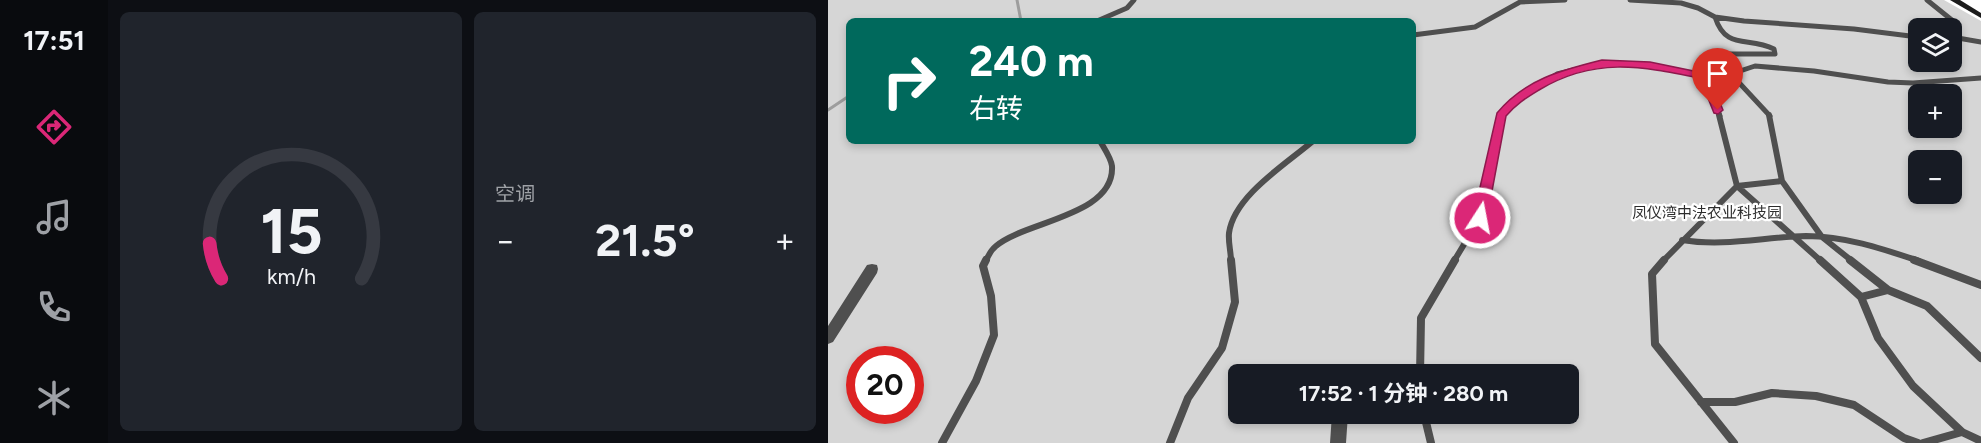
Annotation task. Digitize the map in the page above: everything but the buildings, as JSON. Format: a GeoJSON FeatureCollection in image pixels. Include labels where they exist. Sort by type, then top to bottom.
{"type":"FeatureCollection","features":[{"type":"Feature","properties":{"kind":"street"},"geometry":{"type":"LineString","coordinates":[[1954,0],[1981,16]]}},
{"type":"Feature","properties":{"kind":"street"},"geometry":{"type":"LineString","coordinates":[[828,338],[872,269]]}},
{"type":"Feature","properties":{"kind":"street"},"geometry":{"type":"LineString","coordinates":[[1338,443],[1339,424]]}},
{"type":"Feature","properties":{"kind":"lane"},"geometry":{"type":"LineString","coordinates":[[1103,18],[1127,8],[1134,0]]}},
{"type":"Feature","properties":{"kind":"lane"},"geometry":{"type":"LineString","coordinates":[[1416,35],[1475,27],[1517,1],[1565,0]]}},
{"type":"Feature","properties":{"kind":"lane"},"geometry":{"type":"LineString","coordinates":[[1630,0],[1681,3],[1698,8],[1715,17],[1775,25],[1854,29],[1908,36]]}},
{"type":"Feature","properties":{"kind":"lane"},"geometry":{"type":"LineString","coordinates":[[1927,0],[1949,18]]}},
{"type":"Feature","properties":{"kind":"lane"},"geometry":{"type":"LineString","coordinates":[[1715,17],[1718,30],[1728,40],[1768,45],[1774,49],[1775,54],[1729,54],[1718,58],[1718,74]]}},
{"type":"Feature","properties":{"kind":"lane"},"geometry":{"type":"LineString","coordinates":[[1962,39],[1981,42]]}},
{"type":"Feature","properties":{"kind":"lane"},"geometry":{"type":"LineString","coordinates":[[1420,364],[1421,318],[1480,218],[1501,116],[1512,102],[1557,74],[1589,65],[1650,65],[1705,76],[1731,74],[1755,66],[1814,70],[1888,82],[1913,83],[1981,78]]}},
{"type":"Feature","properties":{"kind":"lane"},"geometry":{"type":"LineString","coordinates":[[1731,74],[1770,116],[1782,182],[1822,237],[1888,290],[1927,306],[1981,358]]}},
{"type":"Feature","properties":{"kind":"lane"},"geometry":{"type":"LineString","coordinates":[[1705,76],[1718,110],[1737,186],[1861,297],[1878,338],[1908,378],[1962,432],[1981,441]]}},
{"type":"Feature","properties":{"kind":"lane"},"geometry":{"type":"LineString","coordinates":[[942,443],[976,381],[994,335],[991,296],[983,266],[994,247],[1014,234],[1082,209],[1096,198],[1107,185],[1111,175],[1111,155],[1102,144]]}},
{"type":"Feature","properties":{"kind":"lane"},"geometry":{"type":"LineString","coordinates":[[1170,443],[1188,398],[1222,348],[1235,302],[1229,234],[1236,212],[1249,195],[1309,144]]}},
{"type":"Feature","properties":{"kind":"lane"},"geometry":{"type":"LineString","coordinates":[[1734,443],[1655,344],[1652,274],[1682,240],[1737,186],[1782,182]]}},
{"type":"Feature","properties":{"kind":"lane"},"geometry":{"type":"LineString","coordinates":[[1682,240],[1695,243],[1736,243],[1822,237],[1858,243],[1981,285]]}},
{"type":"Feature","properties":{"kind":"lane"},"geometry":{"type":"LineString","coordinates":[[1861,297],[1888,290]]}},
{"type":"Feature","properties":{"kind":"lane"},"geometry":{"type":"LineString","coordinates":[[1701,402],[1735,402],[1772,393],[1816,396],[1854,405],[1904,438],[1918,443]]}},
{"type":"Feature","properties":{"kind":"lane"},"geometry":{"type":"LineString","coordinates":[[1426,424],[1431,443]]}},
{"type":"Feature","properties":{"kind":"lane"},"geometry":{"type":"LineString","coordinates":[[1923,443],[1962,432]]}},
{"type":"Feature","properties":{"kind":"green space","name":"凤仪湾中法农业科技园"},"geometry":{"type":"Polygon","coordinates":[[[828,0],[1944,0],[1981,21],[1981,443],[828,443],[828,0]]]}},
{"type":"Feature","properties":{"kind":"waterway"},"geometry":{"type":"LineString","coordinates":[[1017,0],[1020,18]]}},
{"type":"Feature","properties":{"kind":"waterway"},"geometry":{"type":"LineString","coordinates":[[828,110],[846,98]]}},
{"type":"Feature","properties":{"kind":"route"},"geometry":{"type":"LineString","coordinates":[[1480,218],[1501,116],[1512,102],[1557,74],[1602,63],[1650,65],[1705,76],[1718,110]]}}]}
